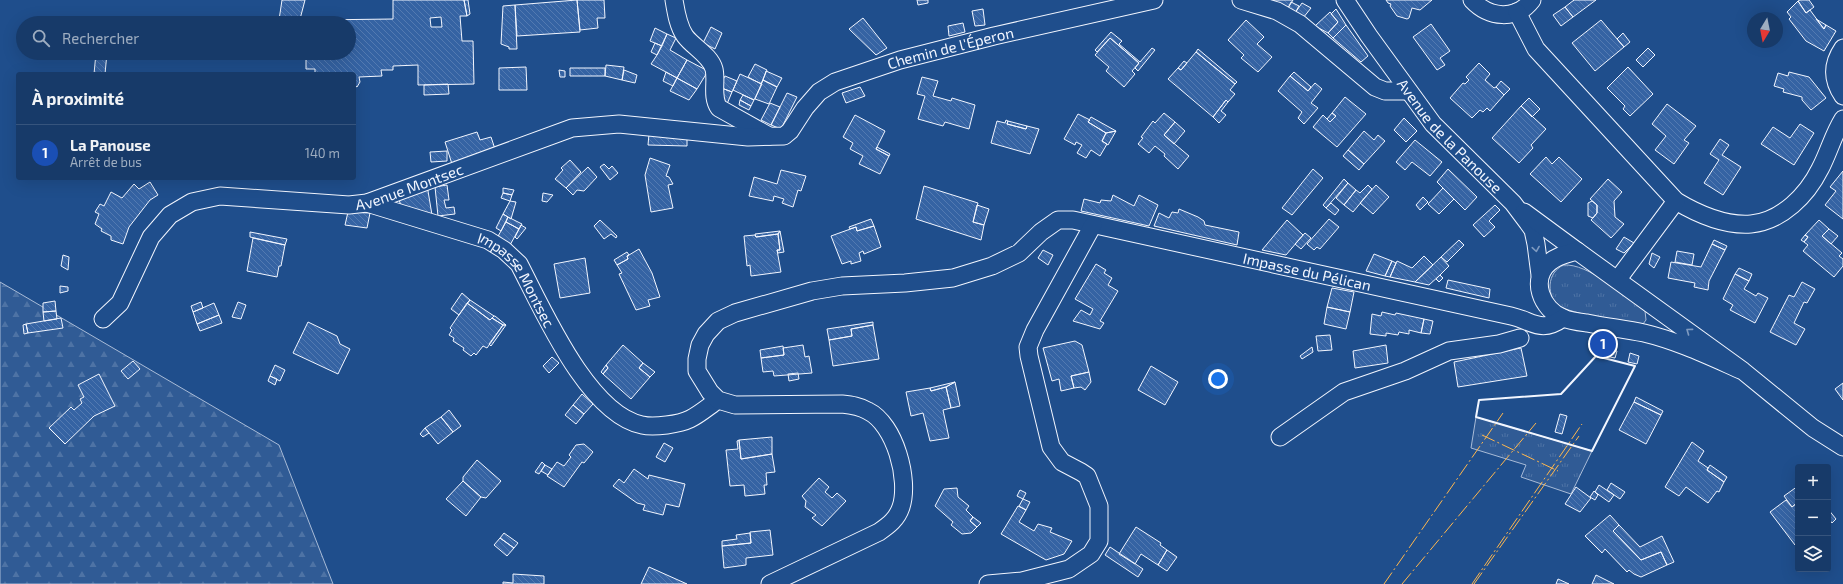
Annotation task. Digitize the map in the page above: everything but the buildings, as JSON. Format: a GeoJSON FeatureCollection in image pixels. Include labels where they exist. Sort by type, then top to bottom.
{"type":"FeatureCollection","features":[{"type":"Feature","properties":{"kind":"street"},"geometry":{"type":"LineString","coordinates":[[674,0],[678,20],[685,35],[710,60],[714,68],[716,103],[719,108],[770,137]]}},
{"type":"Feature","properties":{"kind":"street","name":"Chemin de l'Éperon"},"geometry":{"type":"LineString","coordinates":[[770,137],[784,136],[790,131],[805,108],[819,92],[835,82],[900,60],[1154,0]]}},
{"type":"Feature","properties":{"kind":"street"},"geometry":{"type":"LineString","coordinates":[[1241,0],[1277,11],[1300,24],[1375,87],[1385,91],[1408,91]]}},
{"type":"Feature","properties":{"kind":"street","name":"Avenue de la Panouse"},"geometry":{"type":"LineString","coordinates":[[1345,0],[1408,91],[1433,124],[1512,203],[1533,230],[1540,275],[1539,284],[1543,301]]}},
{"type":"Feature","properties":{"kind":"street"},"geometry":{"type":"LineString","coordinates":[[1472,0],[1479,8],[1491,14],[1504,15],[1517,12],[1528,5],[1532,0]]}},
{"type":"Feature","properties":{"kind":"street"},"geometry":{"type":"LineString","coordinates":[[1517,12],[1536,50],[1676,201],[1692,211],[1731,222],[1751,224],[1770,219],[1788,209],[1803,195],[1820,169],[1836,130],[1843,119]]}},
{"type":"Feature","properties":{"kind":"street"},"geometry":{"type":"LineString","coordinates":[[1843,48],[1834,65],[1834,78],[1843,96]]}},
{"type":"Feature","properties":{"kind":"street","name":"Avenue Montsec"},"geometry":{"type":"LineString","coordinates":[[103,319],[120,303],[150,236],[170,215],[192,202],[220,196],[348,205],[367,203],[572,128],[619,124],[748,137],[770,137]]}},
{"type":"Feature","properties":{"kind":"street"},"geometry":{"type":"LineString","coordinates":[[1618,279],[1676,201]]}},
{"type":"Feature","properties":{"kind":"street","name":"Impasse Montsec"},"geometry":{"type":"LineString","coordinates":[[367,203],[488,240],[504,250],[519,264],[580,375],[596,395],[623,416],[642,425],[657,426],[690,419],[718,400]]}},
{"type":"Feature","properties":{"kind":"street","name":"Avenue de la Panouse"},"geometry":{"type":"LineString","coordinates":[[1512,203],[1578,251]]}},
{"type":"Feature","properties":{"kind":"street","name":"Impasse du Pélican"},"geometry":{"type":"LineString","coordinates":[[718,400],[710,392],[697,371],[697,359],[700,345],[706,334],[718,321],[735,313],[812,291],[842,286],[905,283],[953,278],[992,266],[1019,253],[1041,232],[1058,220],[1074,220],[1522,319],[1532,324],[1545,327],[1554,324],[1563,318]]}},
{"type":"Feature","properties":{"kind":"street"},"geometry":{"type":"LineString","coordinates":[[988,584],[1022,581],[1070,569],[1091,554],[1099,541],[1099,506],[1087,476],[1062,462],[1051,447],[1028,347],[1035,330],[1093,225]]}},
{"type":"Feature","properties":{"kind":"street"},"geometry":{"type":"LineString","coordinates":[[1540,275],[1548,263],[1560,255],[1578,251],[1743,371],[1813,428],[1843,446]]}},
{"type":"Feature","properties":{"kind":"street"},"geometry":{"type":"LineString","coordinates":[[1522,319],[1533,314],[1543,301],[1550,311],[1563,318],[1645,334],[1699,352],[1743,371]]}},
{"type":"Feature","properties":{"kind":"street"},"geometry":{"type":"LineString","coordinates":[[1645,334],[1651,330],[1656,321],[1655,308]]}},
{"type":"Feature","properties":{"kind":"street"},"geometry":{"type":"LineString","coordinates":[[1280,437],[1344,392],[1405,371],[1449,351],[1500,344],[1520,338]]}},
{"type":"Feature","properties":{"kind":"street"},"geometry":{"type":"LineString","coordinates":[[718,400],[735,405],[853,405],[869,411],[884,424],[894,443],[903,476],[904,494],[900,508],[893,522],[880,532],[770,584]]}},
{"type":"Feature","properties":{"kind":"green space"},"geometry":{"type":"Polygon","coordinates":[[[1563,265],[1584,269],[1617,289],[1645,311],[1646,320],[1643,324],[1638,325],[1575,312],[1560,306],[1552,297],[1550,285],[1551,278],[1554,273],[1563,265]]]}},
{"type":"Feature","properties":{"kind":"green space"},"geometry":{"type":"Polygon","coordinates":[[[0,282],[279,445],[333,584],[0,584],[0,282]]]}},
{"type":"Feature","properties":{"kind":"green space"},"geometry":{"type":"Polygon","coordinates":[[[1476,417],[1592,451],[1571,494],[1521,477],[1526,465],[1471,448],[1476,417]]]}},
{"type":"Feature","properties":{"kind":"wall"},"geometry":{"type":"LineString","coordinates":[[1596,356],[1635,366],[1592,451],[1476,417],[1479,400],[1561,394],[1596,356]]}},
{"type":"Feature","properties":{"kind":"power"},"geometry":{"type":"LineString","coordinates":[[1384,584],[1503,413]]}},
{"type":"Feature","properties":{"kind":"power"},"geometry":{"type":"LineString","coordinates":[[1402,584],[1536,423]]}},
{"type":"Feature","properties":{"kind":"power"},"geometry":{"type":"LineString","coordinates":[[1472,584],[1582,424]]}},
{"type":"Feature","properties":{"kind":"power"},"geometry":{"type":"LineString","coordinates":[[1482,435],[1558,471]]}},
{"type":"Feature","properties":{"kind":"power"},"geometry":{"type":"LineString","coordinates":[[1474,584],[1579,436]]}},
{"type":"Feature","properties":{"kind":"place","name":"La Panouse"},"geometry":{"type":"Point","coordinates":[1603,344]}}]}
